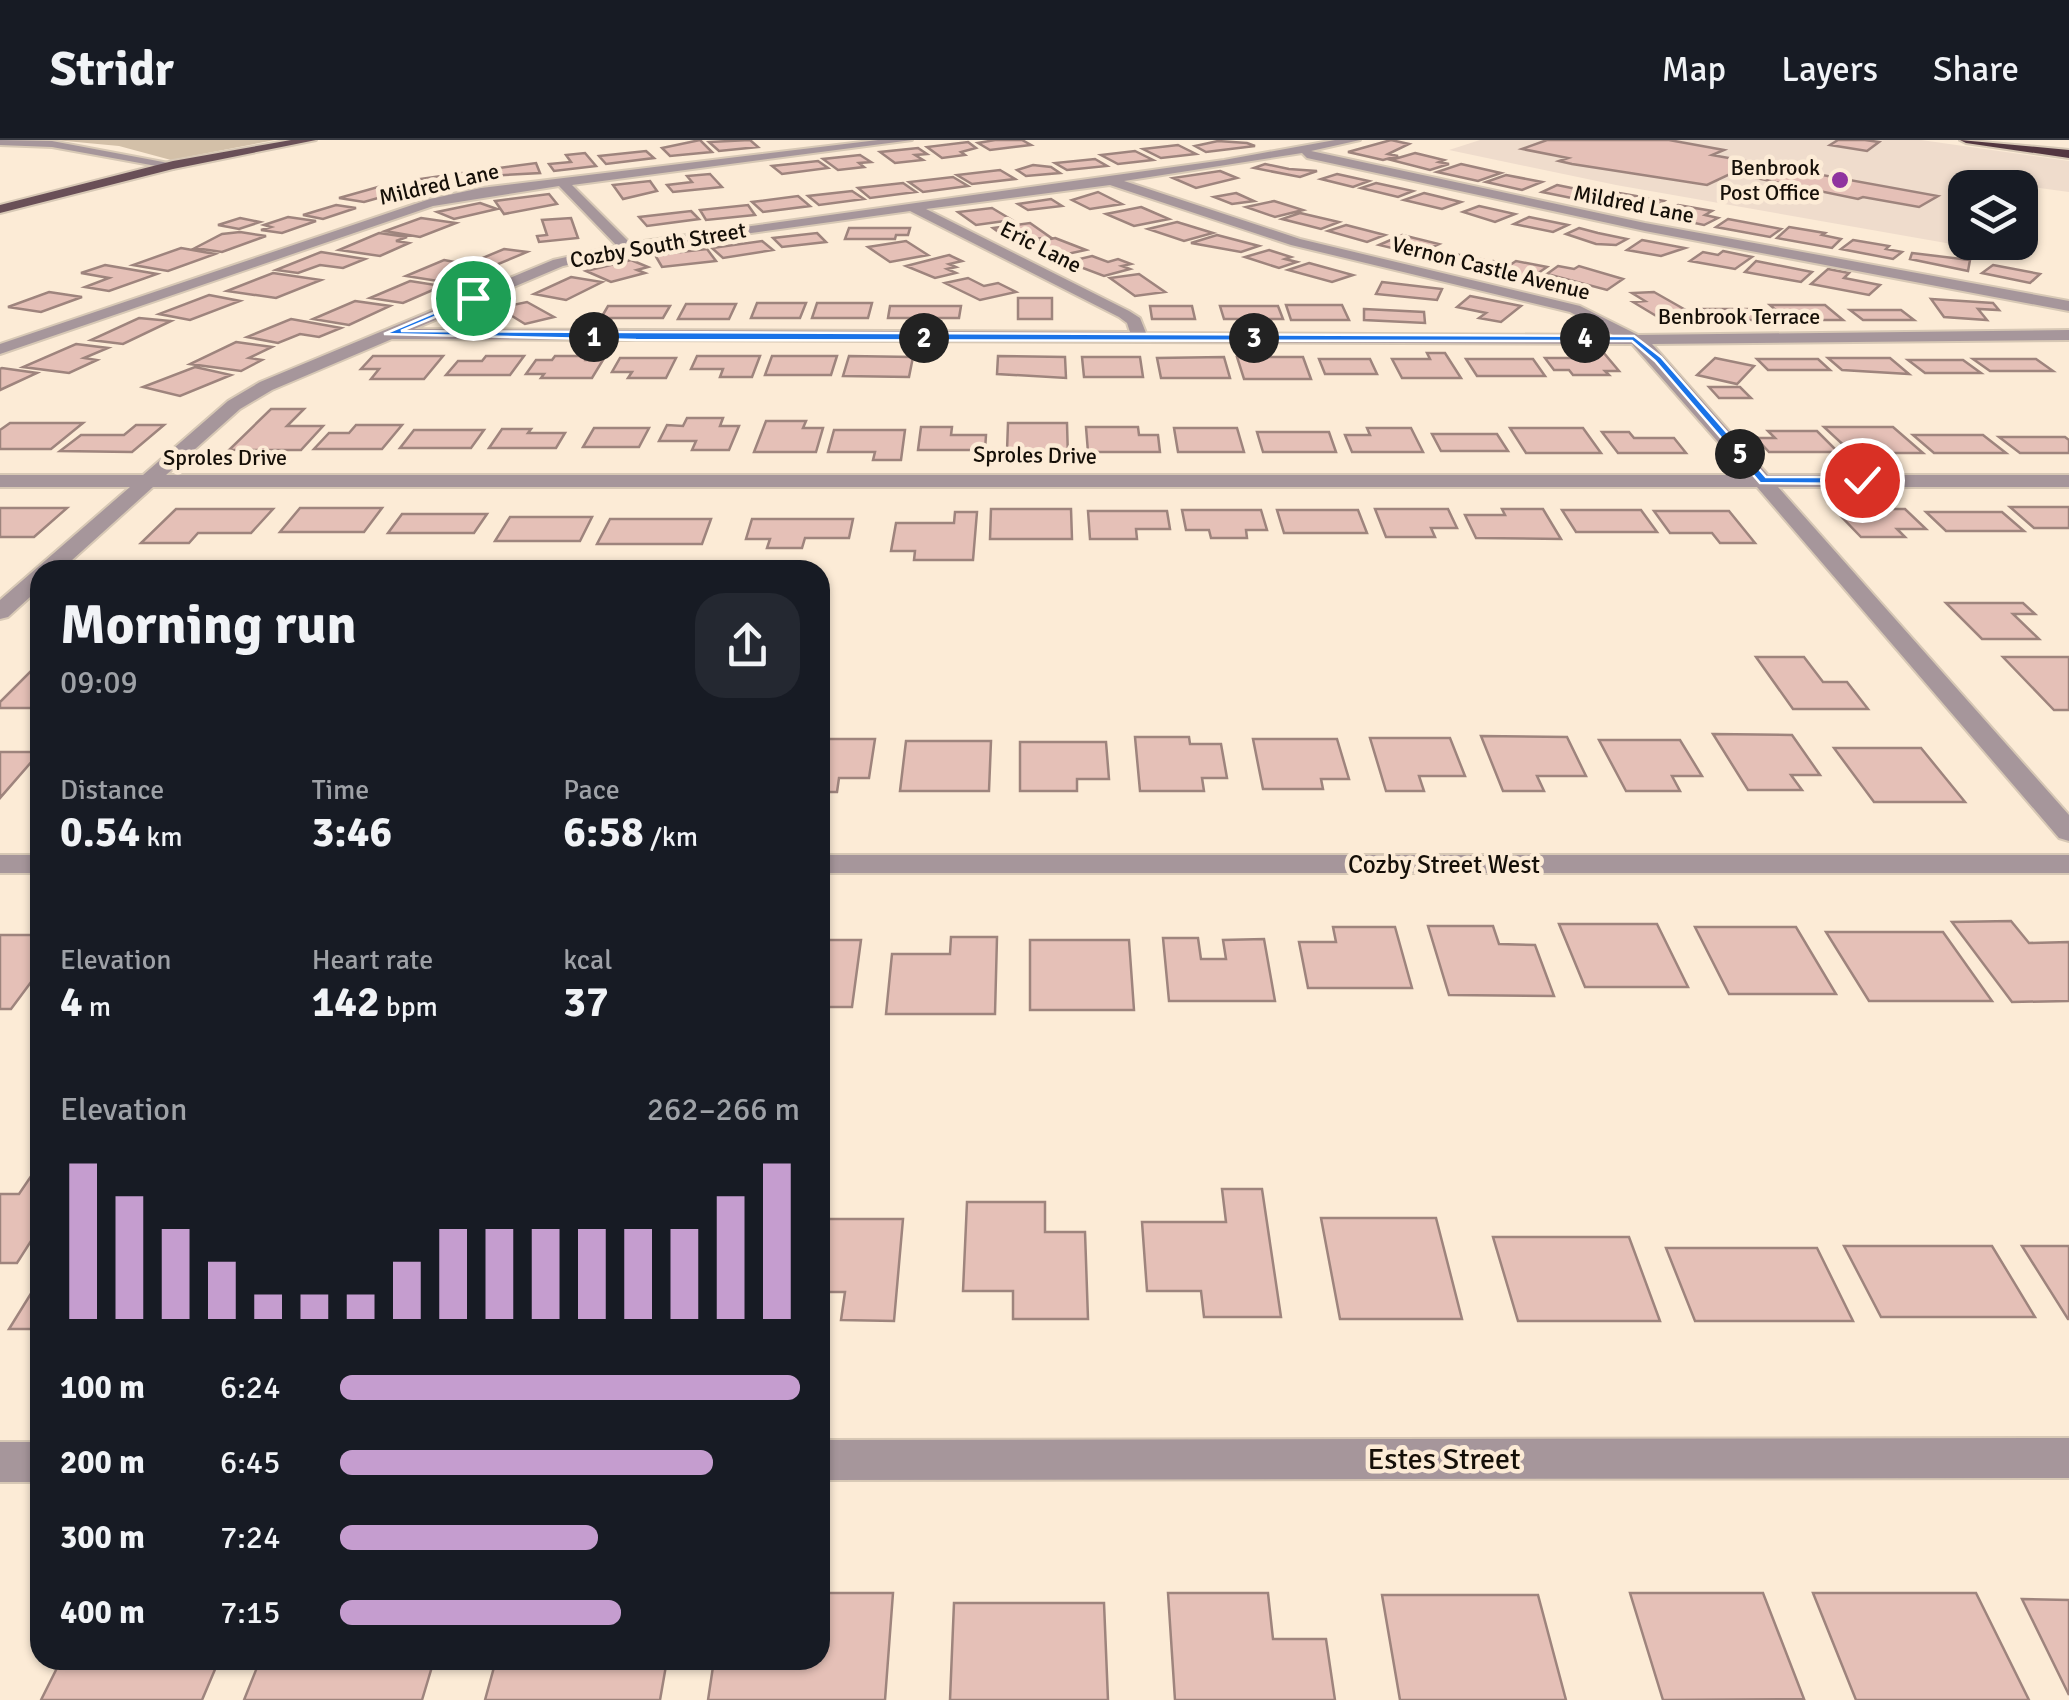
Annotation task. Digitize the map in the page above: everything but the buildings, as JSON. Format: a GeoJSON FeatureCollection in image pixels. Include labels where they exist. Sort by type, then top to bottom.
{"type":"FeatureCollection","features":[{"type":"Feature","properties":{"kind":"highway"},"geometry":{"type":"LineString","coordinates":[[1966,140],[2069,154]]}},
{"type":"Feature","properties":{"kind":"highway"},"geometry":{"type":"LineString","coordinates":[[2027,140],[2069,146]]}},
{"type":"Feature","properties":{"kind":"main road"},"geometry":{"type":"LineString","coordinates":[[0,209],[173,165],[310,140]]}},
{"type":"Feature","properties":{"kind":"street","name":"Mildred Lane"},"geometry":{"type":"LineString","coordinates":[[0,349],[395,212],[469,194],[906,140]]}},
{"type":"Feature","properties":{"kind":"street","name":"Mildred Lane"},"geometry":{"type":"LineString","coordinates":[[1254,140],[1645,228],[2069,306]]}},
{"type":"Feature","properties":{"kind":"street","name":"Cozby South Street"},"geometry":{"type":"LineString","coordinates":[[59,560],[250,396],[558,262],[626,248],[1298,152],[1354,140]]}},
{"type":"Feature","properties":{"kind":"street"},"geometry":{"type":"LineString","coordinates":[[0,142],[68,146],[173,165]]}},
{"type":"Feature","properties":{"kind":"street","name":"Vernon Castle Avenue"},"geometry":{"type":"LineString","coordinates":[[1106,179],[1296,242],[1576,310],[1634,338],[1658,359],[2069,832]]}},
{"type":"Feature","properties":{"kind":"street"},"geometry":{"type":"LineString","coordinates":[[562,182],[626,248]]}},
{"type":"Feature","properties":{"kind":"street","name":"Eric Lane"},"geometry":{"type":"LineString","coordinates":[[912,206],[1124,314],[1134,321],[1140,338]]}},
{"type":"Feature","properties":{"kind":"street","name":"Benbrook Terrace"},"geometry":{"type":"LineString","coordinates":[[388,334],[1140,338],[2069,336]]}},
{"type":"Feature","properties":{"kind":"street","name":"Sproles Drive"},"geometry":{"type":"LineString","coordinates":[[0,481],[2069,481]]}},
{"type":"Feature","properties":{"kind":"street"},"geometry":{"type":"LineString","coordinates":[[0,612],[30,586]]}},
{"type":"Feature","properties":{"kind":"street"},"geometry":{"type":"LineString","coordinates":[[0,864],[30,864]]}},
{"type":"Feature","properties":{"kind":"street","name":"Cozby Street West"},"geometry":{"type":"LineString","coordinates":[[830,864],[2069,864]]}},
{"type":"Feature","properties":{"kind":"street","name":"Estes Street"},"geometry":{"type":"LineString","coordinates":[[830,1460],[2069,1458]]}},
{"type":"Feature","properties":{"kind":"street"},"geometry":{"type":"LineString","coordinates":[[0,1462],[30,1462]]}},
{"type":"Feature","properties":{"kind":"shaded area"},"geometry":{"type":"Polygon","coordinates":[[[55,140],[275,140],[171,160],[119,146],[55,140]]]}},
{"type":"Feature","properties":{"kind":"shaded area"},"geometry":{"type":"Polygon","coordinates":[[[1480,140],[1921,140],[2069,161],[2069,192],[2038,188],[2038,170],[1948,170],[1948,243],[1616,185],[1449,150],[1480,140]]]}},
{"type":"Feature","properties":{"kind":"place","name":"Benbrook Post Office"},"geometry":{"type":"Point","coordinates":[1840,180]}},
{"type":"Feature","properties":{"kind":"route"},"geometry":{"type":"LineString","coordinates":[[473,298],[388,334],[636,338],[1634,338],[1658,359],[1763,480],[1862,480]]}}]}
